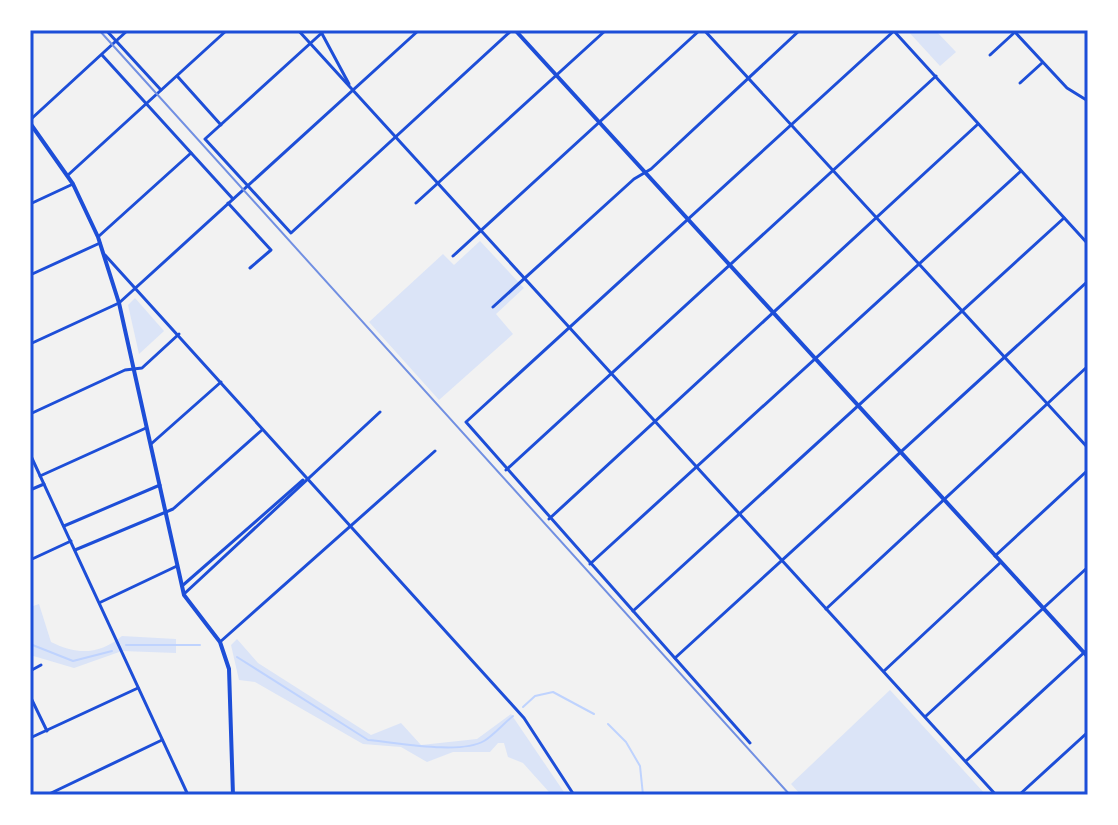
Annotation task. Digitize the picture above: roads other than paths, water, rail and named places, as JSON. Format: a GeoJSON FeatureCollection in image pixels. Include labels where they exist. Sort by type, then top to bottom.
{"type":"FeatureCollection","features":[{"type":"Feature","properties":{"kind":"main road"},"geometry":{"type":"LineString","coordinates":[[513,30],[1087,653]]}},
{"type":"Feature","properties":{"kind":"main road"},"geometry":{"type":"LineString","coordinates":[[30,122],[68,175],[104,253],[119,303],[184,595],[220,642],[231,681],[233,795]]}},
{"type":"Feature","properties":{"kind":"street"},"geometry":{"type":"LineString","coordinates":[[106,30],[161,90]]}},
{"type":"Feature","properties":{"kind":"street"},"geometry":{"type":"LineString","coordinates":[[30,122],[128,30]]}},
{"type":"Feature","properties":{"kind":"street"},"geometry":{"type":"LineString","coordinates":[[68,175],[227,30]]}},
{"type":"Feature","properties":{"kind":"street"},"geometry":{"type":"LineString","coordinates":[[298,30],[996,795]]}},
{"type":"Feature","properties":{"kind":"street"},"geometry":{"type":"LineString","coordinates":[[30,344],[119,303],[419,30]]}},
{"type":"Feature","properties":{"kind":"street"},"geometry":{"type":"LineString","coordinates":[[353,90],[322,31],[205,139],[291,233],[513,30]]}},
{"type":"Feature","properties":{"kind":"street"},"geometry":{"type":"LineString","coordinates":[[416,203],[606,30]]}},
{"type":"Feature","properties":{"kind":"street"},"geometry":{"type":"LineString","coordinates":[[453,256],[702,30],[1088,448]]}},
{"type":"Feature","properties":{"kind":"street"},"geometry":{"type":"LineString","coordinates":[[493,307],[750,80],[800,30]]}},
{"type":"Feature","properties":{"kind":"street"},"geometry":{"type":"LineString","coordinates":[[750,743],[466,422],[894,30],[1088,244]]}},
{"type":"Feature","properties":{"kind":"street"},"geometry":{"type":"LineString","coordinates":[[990,55],[1014,31],[1067,88],[1088,101]]}},
{"type":"Feature","properties":{"kind":"street"},"geometry":{"type":"LineString","coordinates":[[102,55],[233,199]]}},
{"type":"Feature","properties":{"kind":"street"},"geometry":{"type":"LineString","coordinates":[[1020,83],[1042,63]]}},
{"type":"Feature","properties":{"kind":"street"},"geometry":{"type":"LineString","coordinates":[[177,76],[221,125]]}},
{"type":"Feature","properties":{"kind":"street"},"geometry":{"type":"LineString","coordinates":[[506,470],[936,76]]}},
{"type":"Feature","properties":{"kind":"street"},"geometry":{"type":"LineString","coordinates":[[549,519],[978,124]]}},
{"type":"Feature","properties":{"kind":"street"},"geometry":{"type":"LineString","coordinates":[[30,135],[37,132]]}},
{"type":"Feature","properties":{"kind":"street"},"geometry":{"type":"LineString","coordinates":[[30,275],[99,240],[191,153]]}},
{"type":"Feature","properties":{"kind":"street"},"geometry":{"type":"LineString","coordinates":[[590,564],[1021,171]]}},
{"type":"Feature","properties":{"kind":"street"},"geometry":{"type":"LineString","coordinates":[[30,204],[73,184]]}},
{"type":"Feature","properties":{"kind":"street"},"geometry":{"type":"LineString","coordinates":[[228,203],[271,250],[250,268]]}},
{"type":"Feature","properties":{"kind":"street"},"geometry":{"type":"LineString","coordinates":[[633,611],[1064,218]]}},
{"type":"Feature","properties":{"kind":"street"},"geometry":{"type":"LineString","coordinates":[[104,253],[524,718],[574,795]]}},
{"type":"Feature","properties":{"kind":"street"},"geometry":{"type":"LineString","coordinates":[[675,658],[1088,281]]}},
{"type":"Feature","properties":{"kind":"street"},"geometry":{"type":"LineString","coordinates":[[30,414],[142,368],[179,334]]}},
{"type":"Feature","properties":{"kind":"street"},"geometry":{"type":"LineString","coordinates":[[826,609],[1088,366]]}},
{"type":"Feature","properties":{"kind":"street"},"geometry":{"type":"LineString","coordinates":[[151,444],[221,382]]}},
{"type":"Feature","properties":{"kind":"street"},"geometry":{"type":"LineString","coordinates":[[182,586],[380,412]]}},
{"type":"Feature","properties":{"kind":"street"},"geometry":{"type":"LineString","coordinates":[[40,476],[147,427]]}},
{"type":"Feature","properties":{"kind":"street"},"geometry":{"type":"LineString","coordinates":[[75,550],[173,509],[262,430]]}},
{"type":"Feature","properties":{"kind":"street"},"geometry":{"type":"LineString","coordinates":[[220,642],[435,451]]}},
{"type":"Feature","properties":{"kind":"street"},"geometry":{"type":"LineString","coordinates":[[30,454],[188,795]]}},
{"type":"Feature","properties":{"kind":"street"},"geometry":{"type":"LineString","coordinates":[[995,556],[1088,470]]}},
{"type":"Feature","properties":{"kind":"street"},"geometry":{"type":"LineString","coordinates":[[184,595],[299,490],[306,478]]}},
{"type":"Feature","properties":{"kind":"street"},"geometry":{"type":"LineString","coordinates":[[30,490],[44,484]]}},
{"type":"Feature","properties":{"kind":"street"},"geometry":{"type":"LineString","coordinates":[[64,526],[160,485]]}},
{"type":"Feature","properties":{"kind":"street"},"geometry":{"type":"LineString","coordinates":[[248,527],[253,532]]}},
{"type":"Feature","properties":{"kind":"street"},"geometry":{"type":"LineString","coordinates":[[30,560],[71,541]]}},
{"type":"Feature","properties":{"kind":"street"},"geometry":{"type":"LineString","coordinates":[[883,672],[1001,562]]}},
{"type":"Feature","properties":{"kind":"street"},"geometry":{"type":"LineString","coordinates":[[99,603],[177,566]]}},
{"type":"Feature","properties":{"kind":"street"},"geometry":{"type":"LineString","coordinates":[[924,717],[1088,567]]}},
{"type":"Feature","properties":{"kind":"street"},"geometry":{"type":"LineString","coordinates":[[966,761],[1087,653]]}},
{"type":"Feature","properties":{"kind":"street"},"geometry":{"type":"LineString","coordinates":[[30,671],[41,665]]}},
{"type":"Feature","properties":{"kind":"street"},"geometry":{"type":"LineString","coordinates":[[30,738],[138,688]]}},
{"type":"Feature","properties":{"kind":"street"},"geometry":{"type":"LineString","coordinates":[[30,696],[47,731]]}},
{"type":"Feature","properties":{"kind":"street"},"geometry":{"type":"LineString","coordinates":[[1019,795],[1088,732]]}},
{"type":"Feature","properties":{"kind":"street"},"geometry":{"type":"LineString","coordinates":[[47,795],[162,740]]}},
{"type":"Feature","properties":{"kind":"waterway"},"geometry":{"type":"LineString","coordinates":[[30,644],[73,661],[112,651]]}},
{"type":"Feature","properties":{"kind":"waterway"},"geometry":{"type":"LineString","coordinates":[[126,645],[200,645]]}},
{"type":"Feature","properties":{"kind":"waterway"},"geometry":{"type":"LineString","coordinates":[[237,657],[368,740],[444,747],[473,745],[488,739],[513,716]]}},
{"type":"Feature","properties":{"kind":"waterway"},"geometry":{"type":"LineString","coordinates":[[523,707],[535,696],[553,692],[594,714]]}},
{"type":"Feature","properties":{"kind":"waterway"},"geometry":{"type":"LineString","coordinates":[[608,724],[626,742],[640,766],[643,795]]}},
{"type":"Feature","properties":{"kind":"railway"},"geometry":{"type":"LineString","coordinates":[[99,30],[790,795]]}}]}
